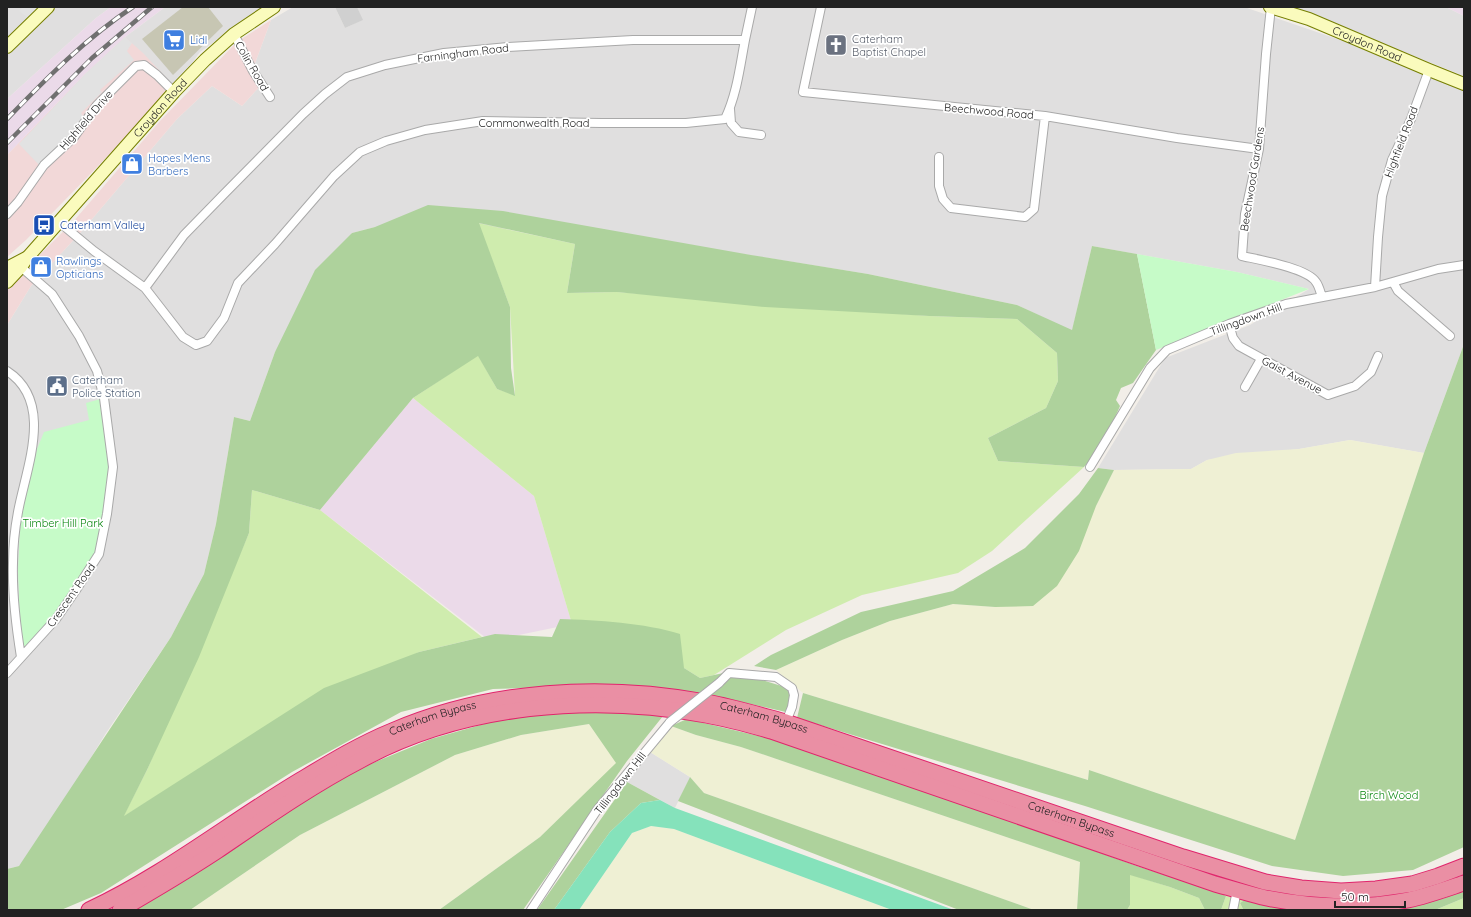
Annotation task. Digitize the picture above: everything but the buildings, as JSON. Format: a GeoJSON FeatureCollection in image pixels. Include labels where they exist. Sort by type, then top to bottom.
{"type":"FeatureCollection","features":[{"type":"Feature","properties":{"kind":"highway","name":"Caterham Bypass"},"geometry":{"type":"LineString","coordinates":[[89,910],[107,902],[168,866],[298,782],[361,745],[393,730],[488,702],[573,692],[620,693],[704,702],[735,708],[786,722],[1183,857],[1265,882],[1301,888],[1341,891],[1376,889],[1412,884],[1464,866]]}},
{"type":"Feature","properties":{"kind":"highway","name":"Caterham Bypass"},"geometry":{"type":"LineString","coordinates":[[120,910],[166,884],[315,785],[362,759],[406,739],[478,717],[559,706],[598,704],[663,709],[706,715],[771,731],[1215,884],[1262,897],[1304,904],[1344,906],[1409,900],[1464,883]]}},
{"type":"Feature","properties":{"kind":"main road"},"geometry":{"type":"LineString","coordinates":[[7,47],[48,7]]}},
{"type":"Feature","properties":{"kind":"main road","name":"Croydon Road"},"geometry":{"type":"LineString","coordinates":[[7,282],[174,92],[205,60],[234,34],[274,7]]}},
{"type":"Feature","properties":{"kind":"main road","name":"Croydon Road"},"geometry":{"type":"LineString","coordinates":[[1271,7],[1309,18],[1464,84]]}},
{"type":"Feature","properties":{"kind":"main road","name":"Croydon Road"},"geometry":{"type":"LineString","coordinates":[[7,268],[24,262]]}},
{"type":"Feature","properties":{"kind":"street"},"geometry":{"type":"LineString","coordinates":[[752,7],[730,108],[731,123],[739,132],[761,135]]}},
{"type":"Feature","properties":{"kind":"street","name":"Beechwood Road"},"geometry":{"type":"LineString","coordinates":[[821,7],[803,92],[1045,116],[1177,138],[1259,149]]}},
{"type":"Feature","properties":{"kind":"street","name":"Beechwood Gardens"},"geometry":{"type":"LineString","coordinates":[[1271,7],[1259,149],[1245,214],[1242,256],[1308,274],[1316,281],[1322,296]]}},
{"type":"Feature","properties":{"kind":"street","name":"Colin Road"},"geometry":{"type":"LineString","coordinates":[[234,34],[253,71],[270,97]]}},
{"type":"Feature","properties":{"kind":"street","name":"Farningham Road"},"geometry":{"type":"LineString","coordinates":[[145,288],[184,235],[303,114],[347,77],[385,65],[444,53],[508,47],[633,40],[745,40]]}},
{"type":"Feature","properties":{"kind":"street","name":"Highfield Drive"},"geometry":{"type":"LineString","coordinates":[[7,214],[18,202],[44,165],[74,138],[97,105],[136,66],[144,65],[157,75],[174,92]]}},
{"type":"Feature","properties":{"kind":"street","name":"Highfield Road"},"geometry":{"type":"LineString","coordinates":[[1375,287],[1382,196],[1392,160],[1429,70]]}},
{"type":"Feature","properties":{"kind":"street","name":"Commonwealth Road"},"geometry":{"type":"LineString","coordinates":[[145,288],[183,338],[196,345],[207,341],[224,318],[238,283],[275,244],[334,176],[360,152],[386,141],[425,130],[484,121],[686,123],[725,119],[730,108]]}},
{"type":"Feature","properties":{"kind":"street"},"geometry":{"type":"LineString","coordinates":[[938,157],[939,186],[943,199],[951,208],[1024,217],[1034,209],[1045,116]]}},
{"type":"Feature","properties":{"kind":"street"},"geometry":{"type":"LineString","coordinates":[[59,222],[94,251],[145,288]]}},
{"type":"Feature","properties":{"kind":"street","name":"Crescent Road"},"geometry":{"type":"LineString","coordinates":[[7,673],[56,619],[98,554],[107,514],[113,468],[104,398],[97,371],[79,336],[52,294],[24,262]]}},
{"type":"Feature","properties":{"kind":"street","name":"Tillingdown Hill"},"geometry":{"type":"LineString","coordinates":[[1090,467],[1150,368],[1167,350],[1229,324],[1286,304],[1375,287],[1438,270],[1464,265]]}},
{"type":"Feature","properties":{"kind":"street"},"geometry":{"type":"LineString","coordinates":[[1393,282],[1398,291],[1450,336]]}},
{"type":"Feature","properties":{"kind":"street","name":"Gaist Avenue"},"geometry":{"type":"LineString","coordinates":[[1229,324],[1233,338],[1239,346],[1328,395],[1355,386],[1371,372],[1378,356]]}},
{"type":"Feature","properties":{"kind":"street"},"geometry":{"type":"LineString","coordinates":[[1245,387],[1261,359]]}},
{"type":"Feature","properties":{"kind":"street"},"geometry":{"type":"LineString","coordinates":[[7,370],[18,378],[26,389],[32,405],[34,422],[30,464],[18,512],[13,563],[15,622],[21,657]]}},
{"type":"Feature","properties":{"kind":"street","name":"Tillingdown Hill"},"geometry":{"type":"LineString","coordinates":[[531,910],[597,810],[670,722],[719,683],[729,673],[776,677],[792,688],[794,695],[792,707],[786,722]]}},
{"type":"Feature","properties":{"kind":"street"},"geometry":{"type":"LineString","coordinates":[[1233,910],[1237,890]]}},
{"type":"Feature","properties":{"kind":"shaded area"},"geometry":{"type":"Polygon","coordinates":[[[7,7],[111,7],[96,18],[7,99],[7,7]]]}},
{"type":"Feature","properties":{"kind":"shaded area"},"geometry":{"type":"Polygon","coordinates":[[[23,7],[48,7],[33,22],[19,11],[23,7]]]}},
{"type":"Feature","properties":{"kind":"shaded area"},"geometry":{"type":"Polygon","coordinates":[[[111,7],[165,7],[125,37],[85,74],[7,155],[7,99],[96,18],[111,7]]]}},
{"type":"Feature","properties":{"kind":"shaded area"},"geometry":{"type":"Polygon","coordinates":[[[165,7],[263,7],[200,52],[175,87],[125,37],[165,7]]]}},
{"type":"Feature","properties":{"kind":"shaded area"},"geometry":{"type":"Polygon","coordinates":[[[183,7],[208,7],[223,26],[173,75],[142,39],[183,7]]]}},
{"type":"Feature","properties":{"kind":"shaded area"},"geometry":{"type":"Polygon","coordinates":[[[293,7],[335,7],[345,28],[362,20],[357,7],[1247,8],[1346,42],[1464,91],[1464,344],[1424,453],[1350,440],[1299,449],[1207,460],[1191,469],[1114,470],[1098,468],[1165,358],[1250,325],[1309,289],[1237,272],[1092,246],[1072,331],[1017,305],[868,274],[592,230],[375,227],[352,233],[275,352],[250,421],[234,417],[216,524],[204,574],[171,637],[106,733],[35,849],[19,866],[7,869],[7,325],[31,286],[81,232],[177,119],[212,86],[242,106],[260,86],[254,66],[271,20],[293,7]]]}},
{"type":"Feature","properties":{"kind":"shaded area"},"geometry":{"type":"Polygon","coordinates":[[[335,7],[357,7],[363,20],[345,28],[335,7]]]}},
{"type":"Feature","properties":{"kind":"shaded area"},"geometry":{"type":"Polygon","coordinates":[[[1291,7],[1446,7],[1464,16],[1464,76],[1291,7]]]}},
{"type":"Feature","properties":{"kind":"shaded area"},"geometry":{"type":"Polygon","coordinates":[[[1446,7],[1464,7],[1464,16],[1446,7]]]}},
{"type":"Feature","properties":{"kind":"shaded area"},"geometry":{"type":"Polygon","coordinates":[[[271,20],[254,66],[260,86],[242,106],[212,86],[177,119],[81,232],[31,286],[7,325],[7,287],[72,223],[160,121],[234,45],[271,20]]]}},
{"type":"Feature","properties":{"kind":"shaded area"},"geometry":{"type":"Polygon","coordinates":[[[125,37],[143,53],[175,87],[26,240],[7,257],[7,155],[85,74],[125,37]]]}},
{"type":"Feature","properties":{"kind":"shaded area"},"geometry":{"type":"Polygon","coordinates":[[[125,37],[132,43],[127,51],[134,60],[100,90],[102,92],[81,113],[83,117],[80,124],[40,166],[19,144],[85,74],[125,37]]]}},
{"type":"Feature","properties":{"kind":"shaded area"},"geometry":{"type":"Polygon","coordinates":[[[413,398],[534,496],[572,624],[490,641],[320,510],[413,398]]]}},
{"type":"Feature","properties":{"kind":"shaded area"},"geometry":{"type":"Polygon","coordinates":[[[1350,440],[1424,453],[1295,840],[1089,770],[1088,780],[803,693],[776,670],[842,640],[890,621],[953,604],[995,607],[1096,506],[1114,470],[1191,469],[1207,460],[1236,453],[1299,449],[1350,440]]]}},
{"type":"Feature","properties":{"kind":"shaded area"},"geometry":{"type":"Polygon","coordinates":[[[589,724],[617,763],[540,837],[439,910],[190,910],[300,835],[455,755],[521,735],[589,724]]]}},
{"type":"Feature","properties":{"kind":"shaded area"},"geometry":{"type":"Polygon","coordinates":[[[671,726],[696,735],[741,747],[1080,862],[1077,910],[1034,910],[704,793],[690,777],[650,752],[671,726]]]}},
{"type":"Feature","properties":{"kind":"shaded area"},"geometry":{"type":"Polygon","coordinates":[[[650,752],[690,777],[675,808],[627,782],[650,752]]]}},
{"type":"Feature","properties":{"kind":"shaded area"},"geometry":{"type":"Polygon","coordinates":[[[651,826],[674,829],[892,910],[579,910],[632,833],[651,826]]]}},
{"type":"Feature","properties":{"kind":"green space"},"geometry":{"type":"Polygon","coordinates":[[[428,205],[503,211],[868,274],[1017,305],[1072,330],[1092,246],[1137,254],[1156,350],[1133,383],[1121,388],[1116,400],[1120,406],[1104,443],[1084,467],[998,461],[988,438],[1046,408],[1058,381],[1057,353],[1017,319],[765,307],[617,292],[567,293],[575,244],[479,223],[510,307],[511,368],[515,396],[497,389],[478,356],[413,398],[320,510],[252,490],[249,533],[199,657],[124,816],[324,688],[419,652],[495,634],[552,637],[560,619],[605,621],[652,627],[680,634],[684,668],[700,678],[733,671],[788,688],[793,696],[786,712],[720,697],[585,686],[493,689],[401,712],[292,772],[101,893],[61,910],[7,910],[7,869],[19,866],[171,637],[204,574],[216,524],[234,417],[250,421],[275,352],[315,270],[352,233],[375,227],[428,205]]]}},
{"type":"Feature","properties":{"kind":"green space"},"geometry":{"type":"Polygon","coordinates":[[[478,223],[575,244],[567,293],[617,292],[929,316],[1017,319],[1057,353],[1058,381],[1046,408],[988,438],[998,461],[1084,467],[992,551],[958,573],[862,595],[786,630],[714,675],[700,678],[684,668],[572,624],[534,496],[413,398],[478,355],[497,389],[515,395],[510,307],[478,223]]]}},
{"type":"Feature","properties":{"kind":"green space"},"geometry":{"type":"Polygon","coordinates":[[[1137,254],[1237,272],[1309,289],[1156,350],[1137,254]]]}},
{"type":"Feature","properties":{"kind":"green space","name":"Birch Wood"},"geometry":{"type":"Polygon","coordinates":[[[1464,344],[1464,847],[1413,870],[1343,876],[1272,866],[1085,806],[797,718],[803,693],[1088,780],[1089,770],[1295,840],[1424,453],[1464,344]]]}},
{"type":"Feature","properties":{"kind":"green space","name":"Timber Hill Park"},"geometry":{"type":"Polygon","coordinates":[[[104,398],[113,467],[99,554],[76,590],[21,657],[18,570],[21,515],[37,449],[44,432],[89,420],[86,403],[104,398]]]}},
{"type":"Feature","properties":{"kind":"green space"},"geometry":{"type":"Polygon","coordinates":[[[1098,468],[1114,470],[1096,506],[1079,551],[1057,586],[1033,606],[995,607],[953,604],[890,621],[842,640],[776,670],[754,666],[771,655],[861,612],[953,591],[1025,548],[1079,494],[1098,468]]]}},
{"type":"Feature","properties":{"kind":"green space"},"geometry":{"type":"Polygon","coordinates":[[[252,490],[320,510],[482,637],[419,652],[196,771],[123,817],[147,770],[249,533],[252,490]]]}},
{"type":"Feature","properties":{"kind":"green space"},"geometry":{"type":"Polygon","coordinates":[[[563,710],[631,711],[663,716],[627,761],[523,910],[439,910],[540,837],[616,763],[589,724],[521,735],[455,755],[300,835],[190,910],[131,910],[284,813],[363,767],[431,739],[491,722],[563,710]]]}},
{"type":"Feature","properties":{"kind":"green space"},"geometry":{"type":"Polygon","coordinates":[[[687,719],[767,738],[922,789],[1137,866],[1226,896],[1221,910],[1205,910],[1199,898],[1170,887],[1130,875],[1130,905],[1127,910],[1077,910],[1080,862],[741,747],[696,735],[671,726],[687,719]]]}},
{"type":"Feature","properties":{"kind":"green space"},"geometry":{"type":"Polygon","coordinates":[[[690,777],[704,793],[1034,910],[959,910],[678,801],[690,777]]]}},
{"type":"Feature","properties":{"kind":"green space"},"geometry":{"type":"Polygon","coordinates":[[[627,782],[660,800],[641,803],[610,832],[554,910],[537,910],[627,782]]]}},
{"type":"Feature","properties":{"kind":"green space"},"geometry":{"type":"Polygon","coordinates":[[[660,800],[675,808],[954,910],[892,910],[674,829],[651,826],[632,833],[579,910],[554,910],[610,832],[641,803],[660,800]]]}},
{"type":"Feature","properties":{"kind":"green space"},"geometry":{"type":"Polygon","coordinates":[[[1129,874],[1199,898],[1205,910],[1127,910],[1130,905],[1129,874]]]}},
{"type":"Feature","properties":{"kind":"green space"},"geometry":{"type":"Polygon","coordinates":[[[1464,889],[1464,898],[1435,910],[1394,910],[1445,898],[1464,889]]]}},
{"type":"Feature","properties":{"kind":"green space"},"geometry":{"type":"Polygon","coordinates":[[[1226,896],[1246,899],[1240,903],[1243,909],[1249,910],[1221,910],[1226,896]]]}},
{"type":"Feature","properties":{"kind":"green space"},"geometry":{"type":"Polygon","coordinates":[[[1464,898],[1464,910],[1435,910],[1464,898]]]}},
{"type":"Feature","properties":{"kind":"green space"},"geometry":{"type":"Polygon","coordinates":[[[1246,899],[1298,910],[1243,909],[1240,903],[1246,899]]]}},
{"type":"Feature","properties":{"kind":"railway"},"geometry":{"type":"LineString","coordinates":[[7,119],[83,45],[133,7]]}},
{"type":"Feature","properties":{"kind":"railway"},"geometry":{"type":"LineString","coordinates":[[7,143],[92,58],[152,7]]}},
{"type":"Feature","properties":{"kind":"place","name":"Lidl"},"geometry":{"type":"Point","coordinates":[174,40]}},
{"type":"Feature","properties":{"kind":"place","name":"Caterham Baptist Chapel"},"geometry":{"type":"Point","coordinates":[836,45]}},
{"type":"Feature","properties":{"kind":"place","name":"Hopes Mens Barbers"},"geometry":{"type":"Point","coordinates":[132,164]}},
{"type":"Feature","properties":{"kind":"place","name":"Caterham Valley"},"geometry":{"type":"Point","coordinates":[44,225]}},
{"type":"Feature","properties":{"kind":"place","name":"Rawlings Opticians"},"geometry":{"type":"Point","coordinates":[41,267]}},
{"type":"Feature","properties":{"kind":"place","name":"Caterham Police Station"},"geometry":{"type":"Point","coordinates":[57,386]}}]}
